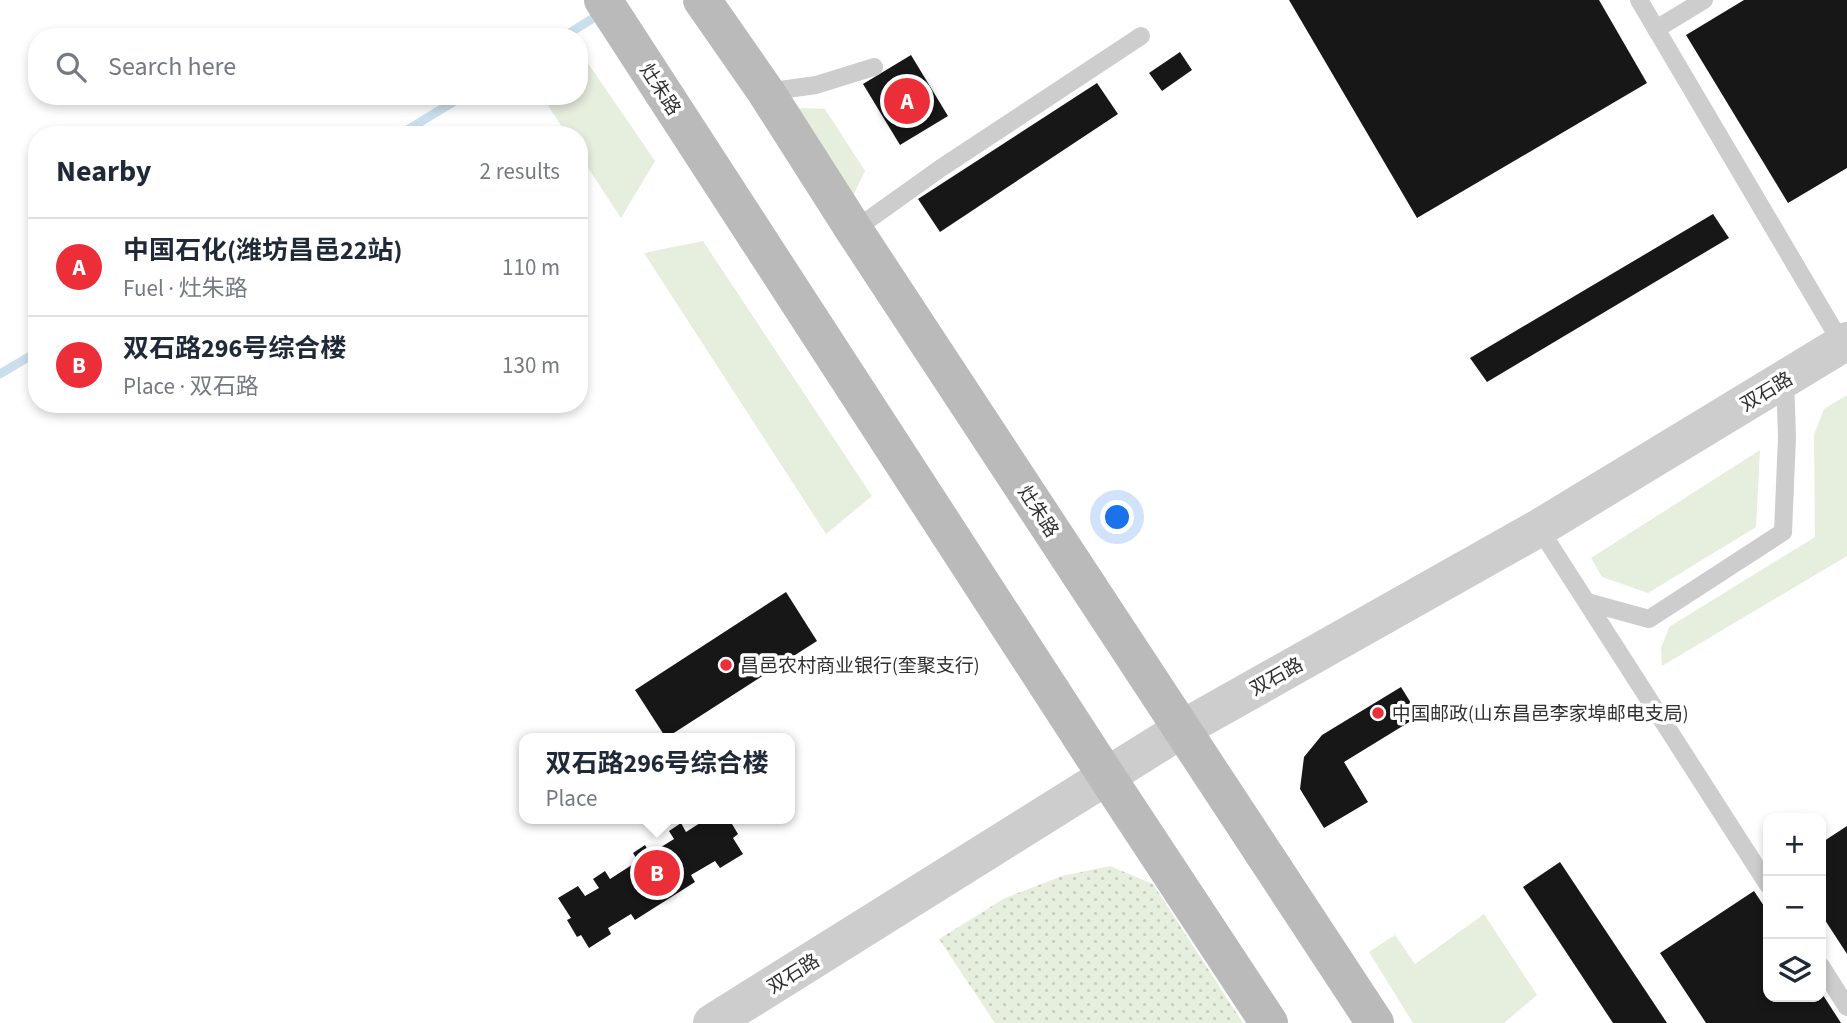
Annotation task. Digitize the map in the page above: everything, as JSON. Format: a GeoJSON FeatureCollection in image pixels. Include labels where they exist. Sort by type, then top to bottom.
{"type":"FeatureCollection","features":[{"type":"Feature","properties":{"kind":"main road","name":"灶朱路"},"geometry":{"type":"LineString","coordinates":[[603,0],[1269,1023]]}},
{"type":"Feature","properties":{"kind":"main road","name":"灶朱路"},"geometry":{"type":"LineString","coordinates":[[702,0],[766,92],[1375,1023]]}},
{"type":"Feature","properties":{"kind":"street","name":"双石路"},"geometry":{"type":"LineString","coordinates":[[712,1023],[1182,729],[1539,528],[1844,343]]}},
{"type":"Feature","properties":{"kind":"lane"},"geometry":{"type":"LineString","coordinates":[[1639,0],[1844,343]]}},
{"type":"Feature","properties":{"kind":"lane"},"geometry":{"type":"LineString","coordinates":[[1656,29],[1704,0]]}},
{"type":"Feature","properties":{"kind":"lane"},"geometry":{"type":"LineString","coordinates":[[854,230],[941,168],[1141,36]]}},
{"type":"Feature","properties":{"kind":"lane"},"geometry":{"type":"LineString","coordinates":[[766,92],[816,85],[874,67]]}},
{"type":"Feature","properties":{"kind":"lane"},"geometry":{"type":"LineString","coordinates":[[1587,602],[1649,619],[1783,532],[1787,437],[1785,379]]}},
{"type":"Feature","properties":{"kind":"lane"},"geometry":{"type":"LineString","coordinates":[[1539,528],[1763,877]]}},
{"type":"Feature","properties":{"kind":"lane"},"geometry":{"type":"LineString","coordinates":[[1826,974],[1847,1007]]}},
{"type":"Feature","properties":{"kind":"green space"},"geometry":{"type":"Polygon","coordinates":[[[588,63],[655,161],[621,218],[588,168],[588,126],[561,126],[548,105],[588,105],[588,63]]]}},
{"type":"Feature","properties":{"kind":"green space"},"geometry":{"type":"Polygon","coordinates":[[[796,108],[825,109],[865,171],[853,196],[796,108]]]}},
{"type":"Feature","properties":{"kind":"green space"},"geometry":{"type":"Polygon","coordinates":[[[703,241],[872,496],[826,534],[644,253],[703,241]]]}},
{"type":"Feature","properties":{"kind":"green space"},"geometry":{"type":"Polygon","coordinates":[[[1847,395],[1847,556],[1662,666],[1661,648],[1669,627],[1815,537],[1814,435],[1824,409],[1847,395]]]}},
{"type":"Feature","properties":{"kind":"green space"},"geometry":{"type":"Polygon","coordinates":[[[1760,450],[1756,527],[1648,593],[1602,577],[1591,558],[1760,450]]]}},
{"type":"Feature","properties":{"kind":"green space"},"geometry":{"type":"Polygon","coordinates":[[[1110,866],[1153,884],[1243,1023],[995,1023],[939,939],[1005,898],[1062,876],[1110,866]]]}},
{"type":"Feature","properties":{"kind":"green space"},"geometry":{"type":"Polygon","coordinates":[[[1484,914],[1537,995],[1504,1023],[1413,1023],[1369,952],[1395,935],[1415,964],[1484,914]]]}},
{"type":"Feature","properties":{"kind":"building"},"geometry":{"type":"Polygon","coordinates":[[[1289,0],[1599,0],[1647,83],[1417,218],[1289,0]]]}},
{"type":"Feature","properties":{"kind":"building"},"geometry":{"type":"Polygon","coordinates":[[[1744,0],[1847,0],[1847,168],[1788,203],[1686,35],[1744,0]]]}},
{"type":"Feature","properties":{"kind":"building"},"geometry":{"type":"Polygon","coordinates":[[[1180,52],[1192,70],[1162,91],[1149,73],[1180,52]]]}},
{"type":"Feature","properties":{"kind":"building"},"geometry":{"type":"Polygon","coordinates":[[[911,55],[948,116],[900,145],[863,84],[911,55]]]}},
{"type":"Feature","properties":{"kind":"building"},"geometry":{"type":"Polygon","coordinates":[[[1097,83],[1118,114],[940,232],[918,199],[1097,83]]]}},
{"type":"Feature","properties":{"kind":"building"},"geometry":{"type":"Polygon","coordinates":[[[1713,214],[1729,238],[1487,382],[1470,358],[1713,214]]]}},
{"type":"Feature","properties":{"kind":"building","name":"昌邑农村商业银行(奎聚支行)"},"geometry":{"type":"Polygon","coordinates":[[[786,592],[817,641],[674,733],[663,733],[635,690],[786,592]]]}},
{"type":"Feature","properties":{"kind":"building"},"geometry":{"type":"Polygon","coordinates":[[[1401,687],[1419,716],[1344,762],[1368,802],[1324,828],[1300,789],[1304,757],[1322,735],[1401,687]]]}},
{"type":"Feature","properties":{"kind":"building"},"geometry":{"type":"Polygon","coordinates":[[[680,824],[686,832],[698,824],[732,824],[738,834],[733,838],[743,854],[720,868],[715,861],[691,875],[695,882],[635,920],[631,914],[608,928],[611,934],[589,948],[581,935],[577,937],[567,920],[571,918],[558,898],[578,886],[585,896],[599,888],[593,879],[605,871],[610,879],[638,861],[633,853],[645,845],[650,854],[674,839],[669,831],[680,824]]]}},
{"type":"Feature","properties":{"kind":"building"},"geometry":{"type":"Polygon","coordinates":[[[1847,826],[1847,954],[1826,922],[1826,840],[1847,826]]]}},
{"type":"Feature","properties":{"kind":"building"},"geometry":{"type":"Polygon","coordinates":[[[1560,862],[1667,1023],[1613,1023],[1523,887],[1560,862]]]}},
{"type":"Feature","properties":{"kind":"building"},"geometry":{"type":"Polygon","coordinates":[[[1754,891],[1763,904],[1763,1002],[1826,1002],[1826,1000],[1841,1023],[1706,1023],[1660,953],[1754,891]]]}},
{"type":"Feature","properties":{"kind":"waterway"},"geometry":{"type":"LineString","coordinates":[[577,28],[600,14]]}},
{"type":"Feature","properties":{"kind":"waterway"},"geometry":{"type":"LineString","coordinates":[[414,126],[448,105]]}},
{"type":"Feature","properties":{"kind":"waterway"},"geometry":{"type":"LineString","coordinates":[[0,374],[28,357]]}},
{"type":"Feature","properties":{"kind":"place","name":"中国石化(潍坊昌邑22站)"},"geometry":{"type":"Point","coordinates":[907,101]}},
{"type":"Feature","properties":{"kind":"place","name":"昌邑农村商业银行(奎聚支行)"},"geometry":{"type":"Point","coordinates":[726,665]}},
{"type":"Feature","properties":{"kind":"place","name":"中国邮政(山东昌邑李家埠邮电支局)"},"geometry":{"type":"Point","coordinates":[1378,713]}},
{"type":"Feature","properties":{"kind":"place","name":"双石路296号综合楼"},"geometry":{"type":"Point","coordinates":[657,873]}}]}
